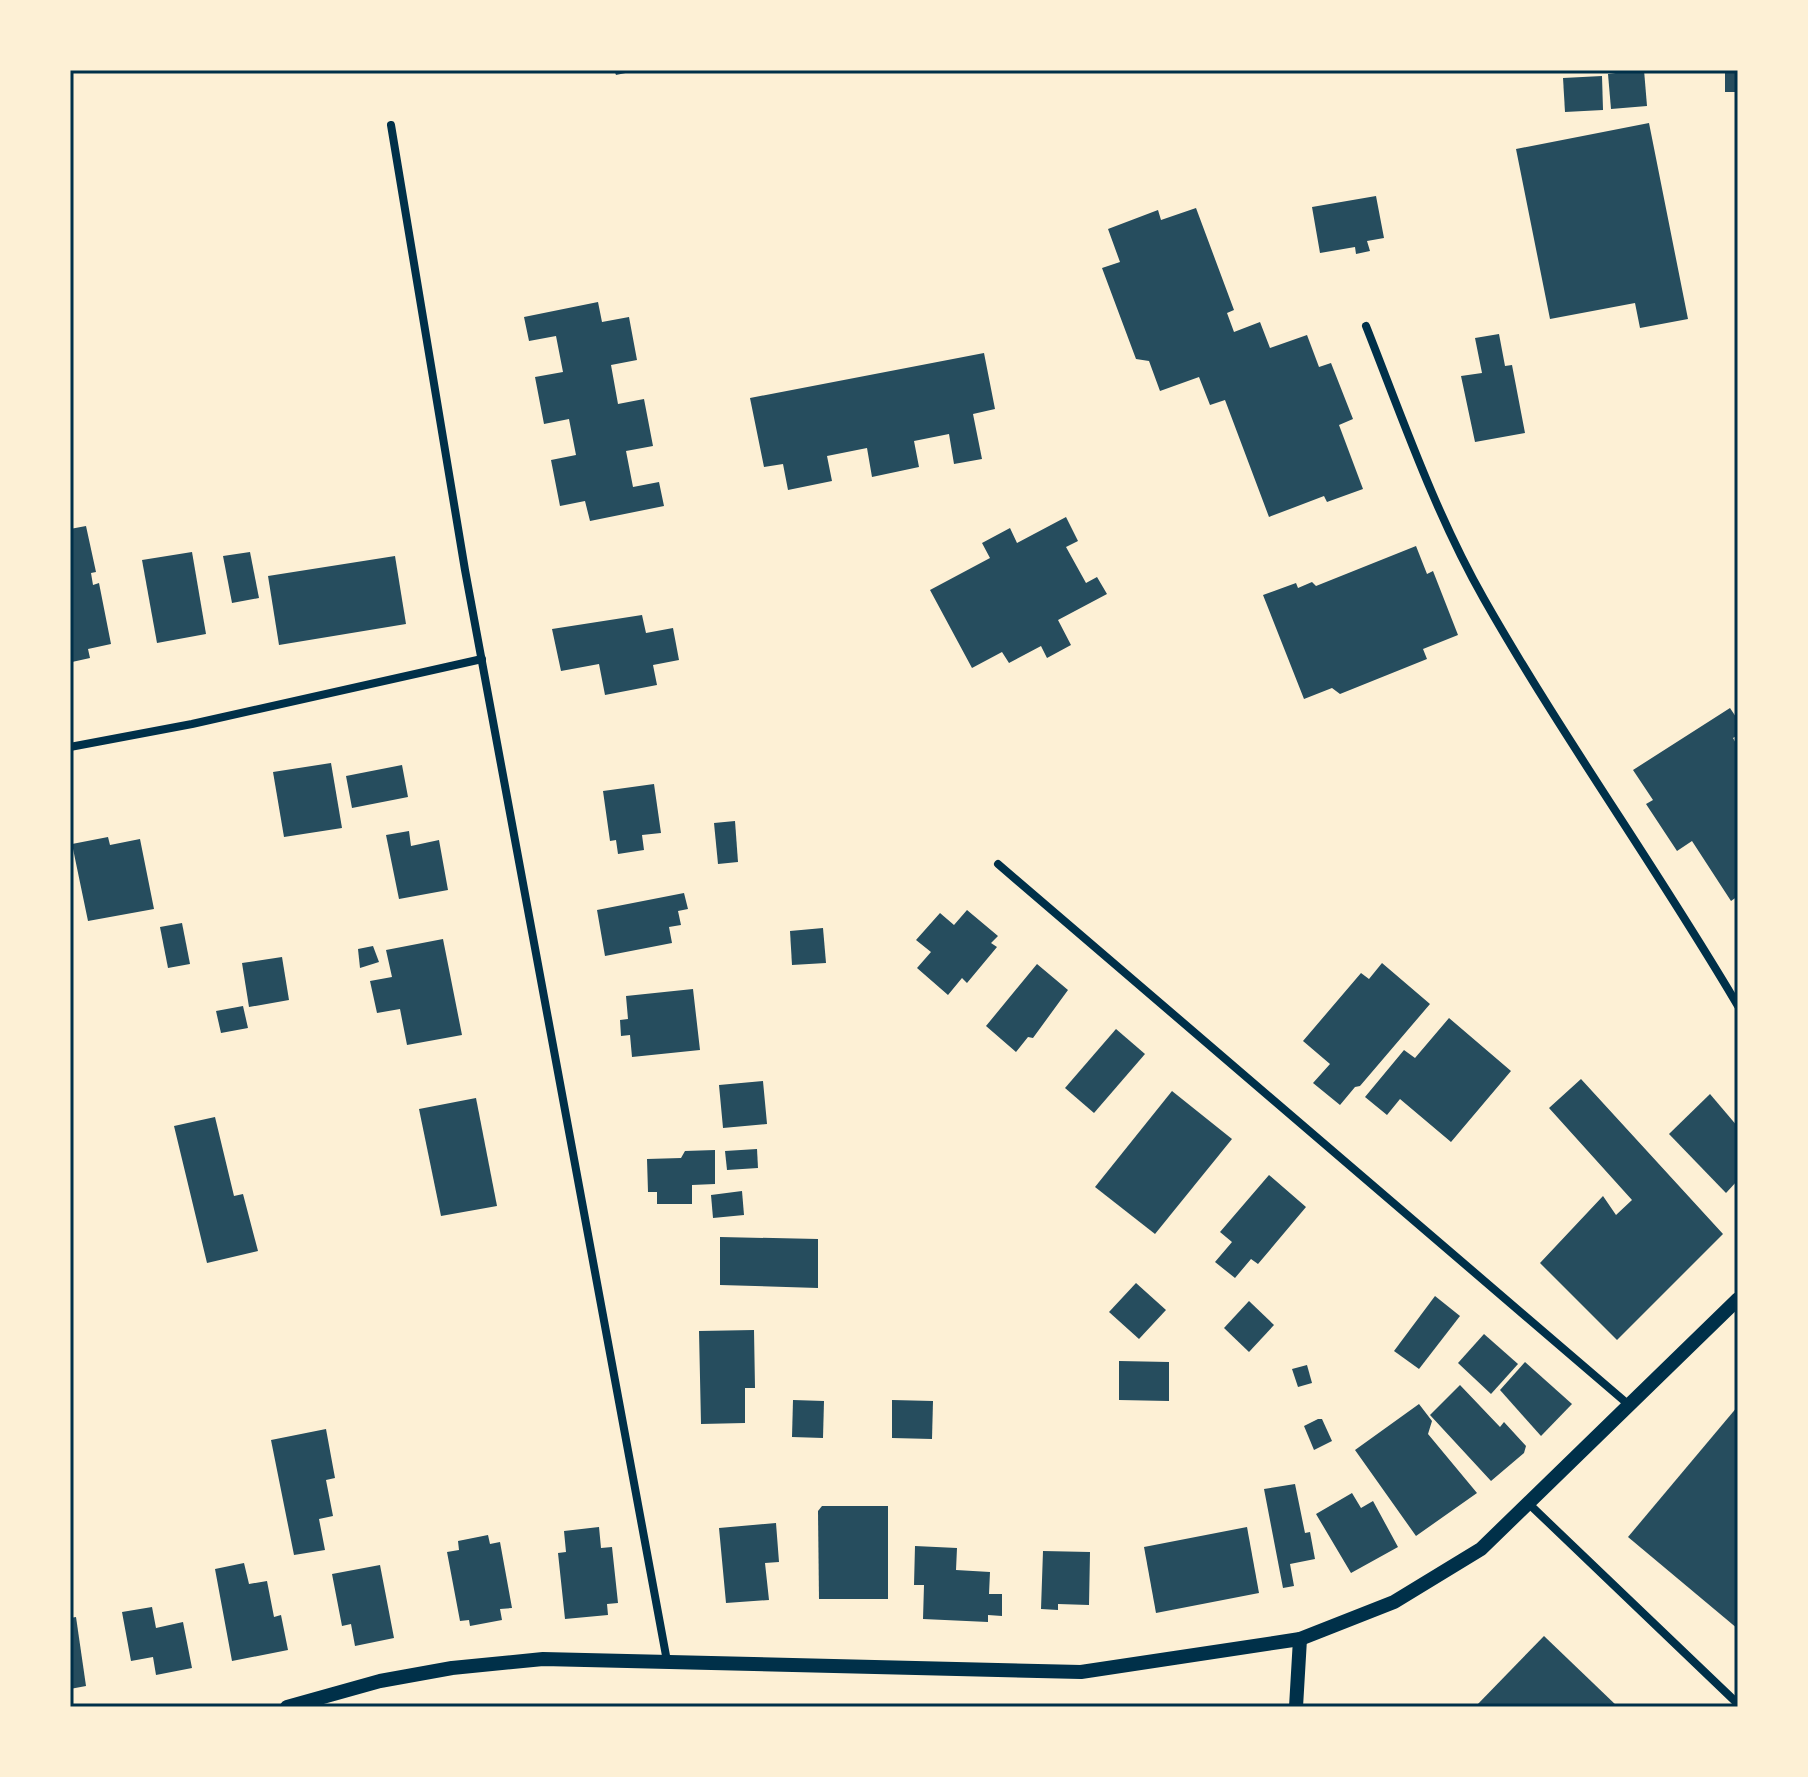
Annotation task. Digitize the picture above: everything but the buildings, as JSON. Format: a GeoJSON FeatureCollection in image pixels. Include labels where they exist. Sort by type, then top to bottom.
{"type":"FeatureCollection","features":[{"type":"Feature","properties":{"kind":"street"},"geometry":{"type":"LineString","coordinates":[[391,125],[482,659],[667,1661]]}},
{"type":"Feature","properties":{"kind":"street"},"geometry":{"type":"LineString","coordinates":[[1366,326],[1421,466],[1482,597],[1551,713],[1675,899],[1738,1006]]}},
{"type":"Feature","properties":{"kind":"street"},"geometry":{"type":"LineString","coordinates":[[70,747],[192,724],[482,659]]}},
{"type":"Feature","properties":{"kind":"street"},"geometry":{"type":"LineString","coordinates":[[998,864],[1630,1405]]}},
{"type":"Feature","properties":{"kind":"street"},"geometry":{"type":"LineString","coordinates":[[287,1707],[380,1681],[452,1668],[543,1659],[1081,1672],[1300,1639],[1394,1602],[1481,1549],[1738,1299]]}},
{"type":"Feature","properties":{"kind":"street"},"geometry":{"type":"LineString","coordinates":[[1528,1503],[1738,1704]]}},
{"type":"Feature","properties":{"kind":"street"},"geometry":{"type":"LineString","coordinates":[[1296,1707],[1300,1639]]}}]}
